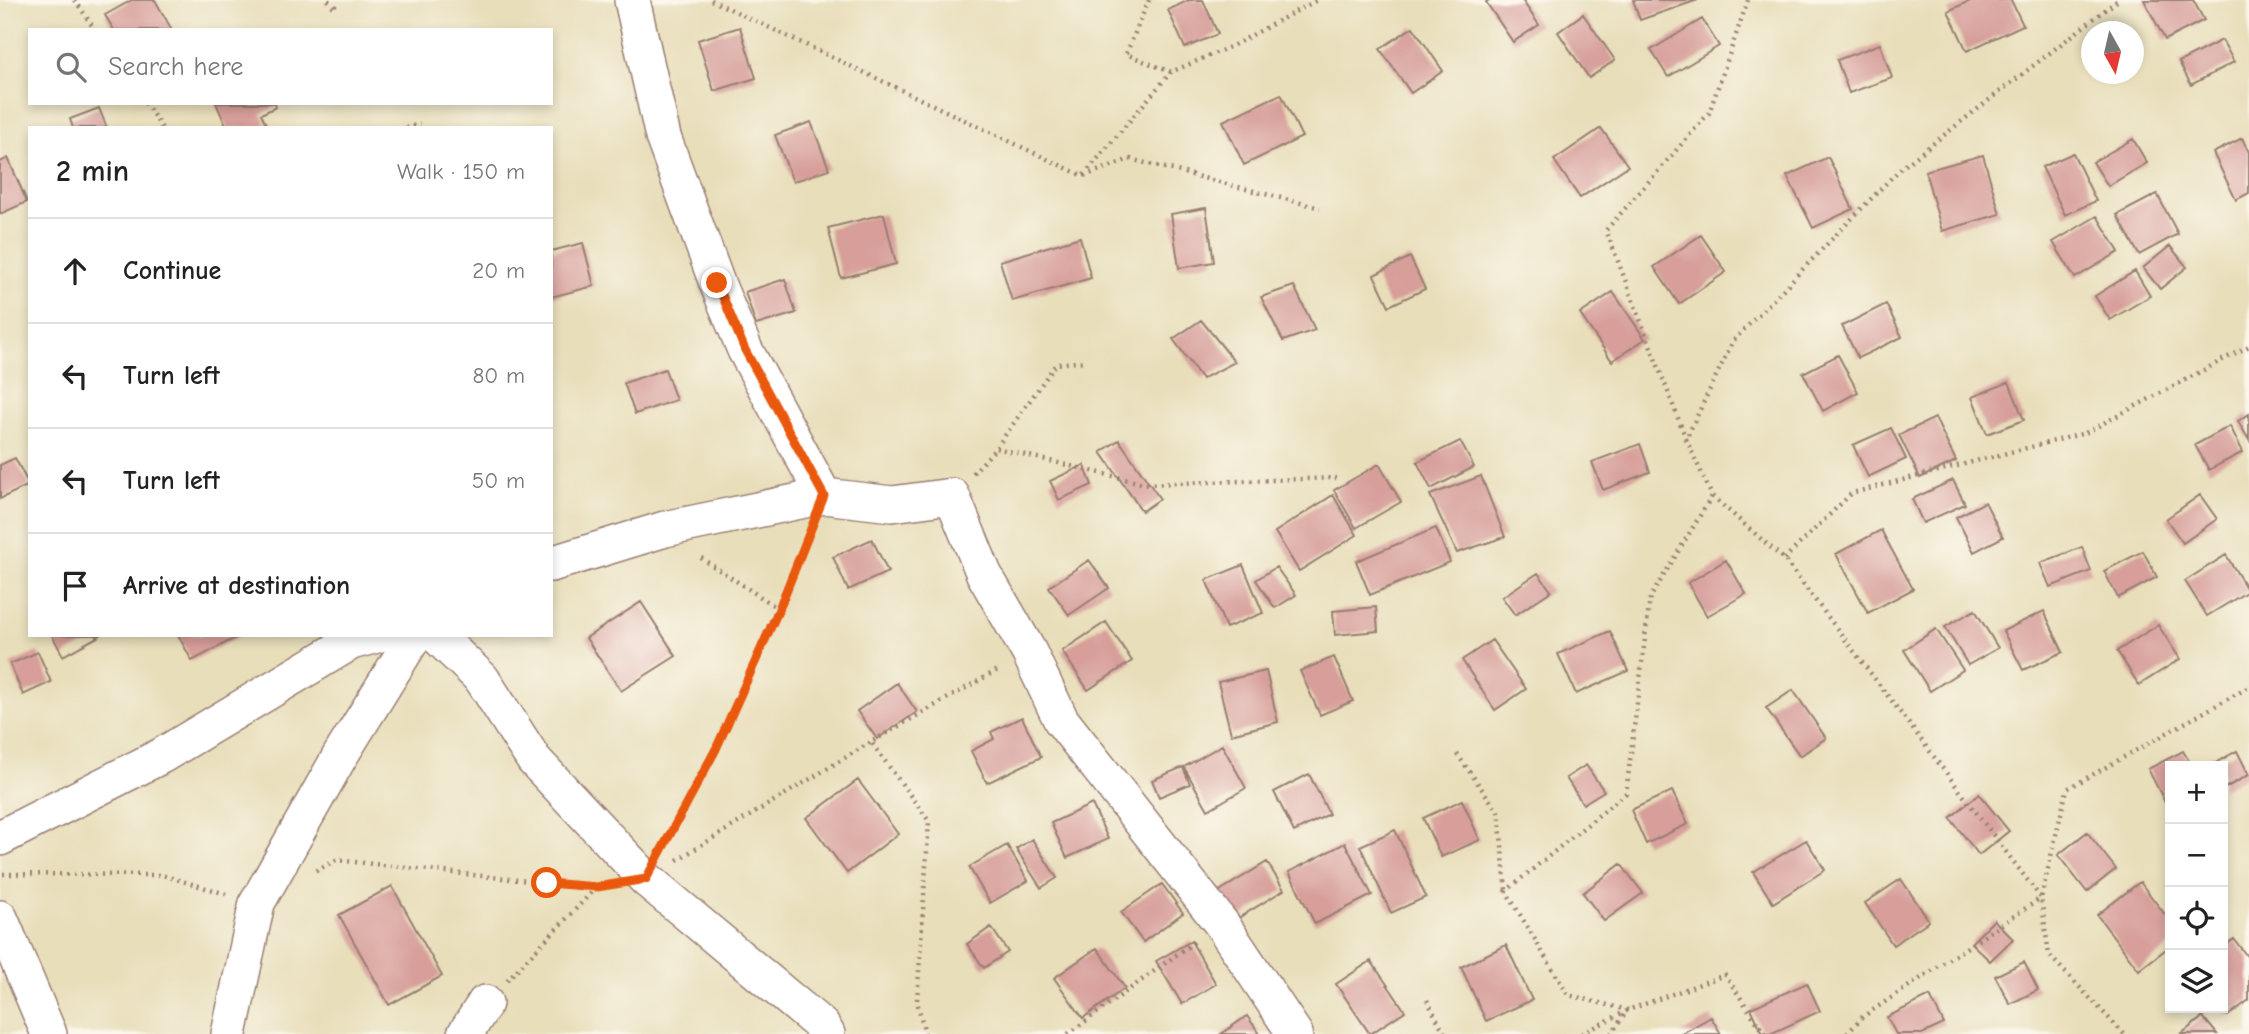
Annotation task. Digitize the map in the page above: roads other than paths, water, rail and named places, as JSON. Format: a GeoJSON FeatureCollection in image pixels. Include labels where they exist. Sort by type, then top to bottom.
{"type":"FeatureCollection","features":[{"type":"Feature","properties":{"kind":"street"},"geometry":{"type":"LineString","coordinates":[[632,0],[663,137],[717,283],[745,350],[824,496]]}},
{"type":"Feature","properties":{"kind":"street"},"geometry":{"type":"LineString","coordinates":[[553,563],[665,529],[824,496],[891,504],[952,496],[984,574],[1029,652],[1061,720],[1221,923],[1295,1034]]}},
{"type":"Feature","properties":{"kind":"street"},"geometry":{"type":"LineString","coordinates":[[0,838],[161,757],[351,642],[370,637]]}},
{"type":"Feature","properties":{"kind":"street"},"geometry":{"type":"LineString","coordinates":[[229,1034],[257,903],[340,755],[414,637]]}},
{"type":"Feature","properties":{"kind":"street"},"geometry":{"type":"LineString","coordinates":[[438,637],[482,678],[534,760],[646,879],[822,1026],[827,1034]]}},
{"type":"Feature","properties":{"kind":"street"},"geometry":{"type":"LineString","coordinates":[[0,918],[49,1034]]}},
{"type":"Feature","properties":{"kind":"street"},"geometry":{"type":"LineString","coordinates":[[465,1034],[485,1003]]}}]}
